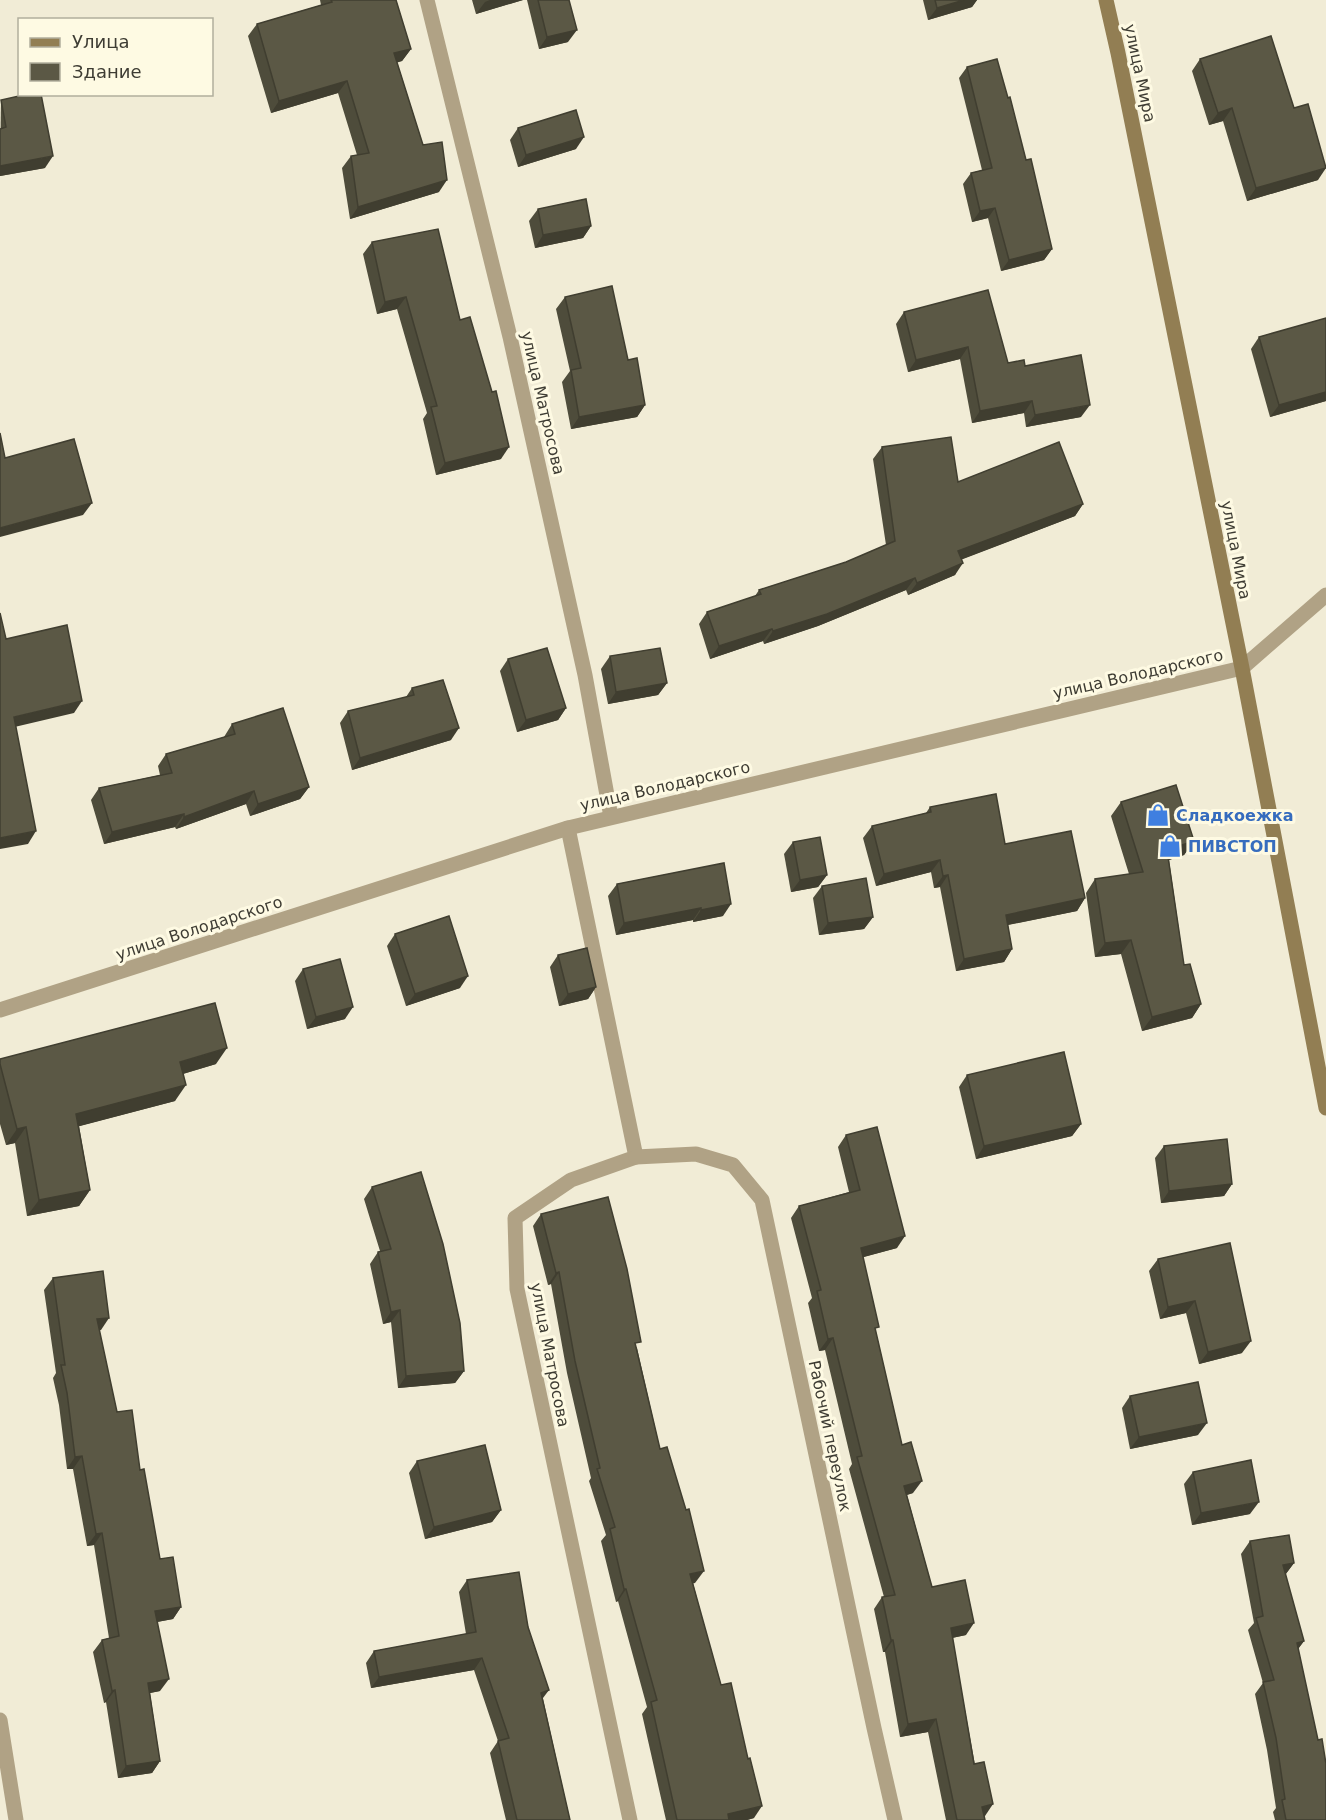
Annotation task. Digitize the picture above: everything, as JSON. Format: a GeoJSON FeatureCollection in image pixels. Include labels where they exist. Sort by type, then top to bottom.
{"type":"FeatureCollection","features":[{"type":"Feature","properties":{"kind":"main road","name":"улица Мира"},"geometry":{"type":"LineString","coordinates":[[1106,0],[1242,668],[1326,1108]]}},
{"type":"Feature","properties":{"kind":"street","name":"улица Матросова"},"geometry":{"type":"LineString","coordinates":[[427,0],[513,348],[585,675],[611,817]]}},
{"type":"Feature","properties":{"kind":"street","name":"улица Володарского"},"geometry":{"type":"LineString","coordinates":[[0,1010],[568,828],[1242,668],[1326,595]]}},
{"type":"Feature","properties":{"kind":"street"},"geometry":{"type":"LineString","coordinates":[[568,828],[636,1157]]}},
{"type":"Feature","properties":{"kind":"street","name":"Рабочий переулок"},"geometry":{"type":"LineString","coordinates":[[636,1157],[696,1154],[733,1165],[762,1200],[895,1820]]}},
{"type":"Feature","properties":{"kind":"street","name":"улица Матросова"},"geometry":{"type":"LineString","coordinates":[[630,1820],[517,1289],[515,1218],[571,1180],[636,1157]]}},
{"type":"Feature","properties":{"kind":"street"},"geometry":{"type":"LineString","coordinates":[[0,1720],[16,1820]]}},
{"type":"Feature","properties":{"kind":"building"},"geometry":{"type":"Polygon","coordinates":[[[331,0],[396,0],[411,49],[394,53],[423,145],[442,142],[447,180],[358,207],[351,156],[369,153],[347,81],[279,101],[257,24],[332,2],[331,0]]]}},
{"type":"Feature","properties":{"kind":"building"},"geometry":{"type":"Polygon","coordinates":[[[538,0],[569,0],[577,30],[547,37],[538,0]]]}},
{"type":"Feature","properties":{"kind":"building"},"geometry":{"type":"Polygon","coordinates":[[[935,0],[964,0],[937,8],[935,0]]]}},
{"type":"Feature","properties":{"kind":"building"},"geometry":{"type":"Polygon","coordinates":[[[1271,36],[1294,108],[1308,104],[1326,168],[1256,188],[1232,108],[1218,113],[1200,59],[1271,36]]]}},
{"type":"Feature","properties":{"kind":"building"},"geometry":{"type":"Polygon","coordinates":[[[997,59],[1008,98],[1010,97],[1026,160],[1031,159],[1052,249],[1009,260],[995,208],[980,211],[971,173],[992,168],[967,67],[997,59]]]}},
{"type":"Feature","properties":{"kind":"building"},"geometry":{"type":"Polygon","coordinates":[[[19,96],[41,96],[53,156],[0,166],[0,129],[6,127],[1,100],[19,96]]]}},
{"type":"Feature","properties":{"kind":"building"},"geometry":{"type":"Polygon","coordinates":[[[576,110],[584,137],[526,155],[518,128],[576,110]]]}},
{"type":"Feature","properties":{"kind":"building"},"geometry":{"type":"Polygon","coordinates":[[[586,199],[591,226],[543,235],[538,209],[586,199]]]}},
{"type":"Feature","properties":{"kind":"building"},"geometry":{"type":"Polygon","coordinates":[[[438,229],[460,320],[470,317],[492,392],[496,391],[509,447],[445,463],[431,407],[437,406],[406,297],[385,302],[372,242],[438,229]]]}},
{"type":"Feature","properties":{"kind":"building"},"geometry":{"type":"Polygon","coordinates":[[[612,286],[628,360],[637,358],[645,405],[579,417],[571,370],[581,368],[565,297],[612,286]]]}},
{"type":"Feature","properties":{"kind":"building"},"geometry":{"type":"Polygon","coordinates":[[[988,290],[1008,363],[1024,360],[1025,366],[1081,355],[1090,405],[1035,415],[1032,401],[980,411],[968,347],[916,360],[904,312],[988,290]]]}},
{"type":"Feature","properties":{"kind":"building"},"geometry":{"type":"Polygon","coordinates":[[[1326,318],[1326,392],[1279,405],[1259,337],[1326,318]]]}},
{"type":"Feature","properties":{"kind":"building"},"geometry":{"type":"Polygon","coordinates":[[[0,433],[5,458],[74,439],[92,503],[0,528],[0,433]]]}},
{"type":"Feature","properties":{"kind":"building"},"geometry":{"type":"Polygon","coordinates":[[[951,437],[958,482],[1059,442],[1083,504],[958,551],[963,563],[917,583],[915,578],[827,614],[719,646],[707,612],[761,594],[759,590],[846,562],[895,541],[882,447],[951,437]]]}},
{"type":"Feature","properties":{"kind":"building"},"geometry":{"type":"Polygon","coordinates":[[[0,613],[6,639],[67,625],[82,701],[14,717],[36,831],[0,838],[0,613]]]}},
{"type":"Feature","properties":{"kind":"building"},"geometry":{"type":"Polygon","coordinates":[[[547,648],[566,708],[526,720],[508,659],[547,648]]]}},
{"type":"Feature","properties":{"kind":"building"},"geometry":{"type":"Polygon","coordinates":[[[660,648],[667,683],[616,692],[610,656],[660,648]]]}},
{"type":"Feature","properties":{"kind":"building"},"geometry":{"type":"Polygon","coordinates":[[[443,680],[459,728],[360,758],[348,711],[414,695],[412,688],[443,680]]]}},
{"type":"Feature","properties":{"kind":"building"},"geometry":{"type":"Polygon","coordinates":[[[283,708],[309,787],[258,804],[254,791],[184,817],[184,814],[112,832],[99,788],[172,773],[166,754],[235,734],[232,724],[283,708]]]}},
{"type":"Feature","properties":{"kind":"building"},"geometry":{"type":"Polygon","coordinates":[[[1176,785],[1194,841],[1167,850],[1184,965],[1190,964],[1201,1004],[1152,1017],[1131,940],[1105,943],[1095,879],[1143,872],[1121,802],[1176,785]]]}},
{"type":"Feature","properties":{"kind":"building"},"geometry":{"type":"Polygon","coordinates":[[[996,794],[1005,844],[1071,831],[1085,898],[1006,915],[1012,949],[964,959],[948,875],[943,876],[940,860],[884,874],[872,826],[931,812],[930,807],[996,794]]]}},
{"type":"Feature","properties":{"kind":"building"},"geometry":{"type":"Polygon","coordinates":[[[820,837],[827,875],[800,880],[793,842],[820,837]]]}},
{"type":"Feature","properties":{"kind":"building"},"geometry":{"type":"Polygon","coordinates":[[[724,863],[731,904],[624,923],[617,884],[724,863]]]}},
{"type":"Feature","properties":{"kind":"building"},"geometry":{"type":"Polygon","coordinates":[[[866,878],[873,917],[828,923],[822,886],[866,878]]]}},
{"type":"Feature","properties":{"kind":"building"},"geometry":{"type":"Polygon","coordinates":[[[449,916],[468,976],[415,994],[395,934],[449,916]]]}},
{"type":"Feature","properties":{"kind":"building"},"geometry":{"type":"Polygon","coordinates":[[[587,948],[596,987],[568,994],[558,955],[587,948]]]}},
{"type":"Feature","properties":{"kind":"building"},"geometry":{"type":"Polygon","coordinates":[[[340,959],[353,1007],[316,1017],[303,969],[340,959]]]}},
{"type":"Feature","properties":{"kind":"building"},"geometry":{"type":"Polygon","coordinates":[[[215,1003],[227,1048],[180,1062],[186,1085],[76,1114],[90,1190],[39,1200],[26,1127],[17,1129],[0,1059],[215,1003]]]}},
{"type":"Feature","properties":{"kind":"building"},"geometry":{"type":"Polygon","coordinates":[[[1064,1052],[1081,1124],[984,1146],[967,1075],[1064,1052]]]}},
{"type":"Feature","properties":{"kind":"building"},"geometry":{"type":"Polygon","coordinates":[[[877,1127],[905,1236],[861,1248],[879,1327],[875,1328],[902,1445],[911,1442],[922,1481],[904,1486],[932,1587],[965,1580],[974,1623],[951,1628],[974,1764],[984,1762],[993,1804],[982,1807],[985,1820],[957,1820],[936,1719],[908,1724],[893,1640],[891,1640],[882,1597],[895,1595],[857,1457],[862,1456],[833,1338],[828,1339],[817,1291],[821,1290],[799,1206],[860,1190],[846,1135],[877,1127]]]}},
{"type":"Feature","properties":{"kind":"building"},"geometry":{"type":"Polygon","coordinates":[[[1227,1139],[1232,1184],[1169,1191],[1164,1146],[1227,1139]]]}},
{"type":"Feature","properties":{"kind":"building"},"geometry":{"type":"Polygon","coordinates":[[[421,1172],[443,1244],[460,1323],[464,1371],[406,1376],[400,1310],[391,1312],[378,1252],[391,1249],[372,1187],[421,1172]]]}},
{"type":"Feature","properties":{"kind":"building"},"geometry":{"type":"Polygon","coordinates":[[[608,1197],[627,1269],[641,1342],[635,1343],[660,1449],[667,1447],[686,1510],[689,1509],[704,1571],[690,1574],[721,1685],[731,1683],[748,1759],[750,1758],[762,1806],[728,1814],[729,1820],[677,1820],[651,1702],[657,1700],[626,1589],[624,1589],[610,1529],[615,1527],[597,1469],[600,1468],[575,1361],[559,1272],[556,1273],[541,1214],[608,1197]]]}},
{"type":"Feature","properties":{"kind":"building"},"geometry":{"type":"Polygon","coordinates":[[[1230,1243],[1251,1341],[1208,1352],[1195,1301],[1168,1307],[1158,1259],[1230,1243]]]}},
{"type":"Feature","properties":{"kind":"building"},"geometry":{"type":"Polygon","coordinates":[[[103,1271],[109,1318],[97,1319],[117,1412],[132,1410],[140,1470],[144,1469],[160,1559],[173,1557],[181,1607],[155,1611],[169,1679],[148,1683],[160,1761],[126,1766],[115,1690],[112,1691],[102,1640],[119,1636],[102,1533],[96,1534],[82,1456],[75,1457],[61,1365],[65,1365],[53,1278],[103,1271]]]}},
{"type":"Feature","properties":{"kind":"building"},"geometry":{"type":"Polygon","coordinates":[[[1198,1382],[1207,1423],[1139,1437],[1130,1396],[1198,1382]]]}},
{"type":"Feature","properties":{"kind":"building"},"geometry":{"type":"Polygon","coordinates":[[[485,1445],[501,1510],[434,1527],[417,1461],[485,1445]]]}},
{"type":"Feature","properties":{"kind":"building"},"geometry":{"type":"Polygon","coordinates":[[[1251,1460],[1259,1502],[1201,1513],[1193,1472],[1251,1460]]]}},
{"type":"Feature","properties":{"kind":"building"},"geometry":{"type":"Polygon","coordinates":[[[1289,1535],[1294,1563],[1283,1565],[1304,1641],[1297,1643],[1318,1740],[1322,1739],[1326,1764],[1326,1820],[1286,1820],[1276,1738],[1263,1682],[1274,1680],[1256,1618],[1263,1616],[1250,1541],[1289,1535]]]}},
{"type":"Feature","properties":{"kind":"building"},"geometry":{"type":"Polygon","coordinates":[[[519,1572],[528,1627],[549,1690],[541,1693],[570,1820],[517,1820],[498,1741],[509,1738],[482,1658],[379,1677],[374,1651],[476,1632],[467,1580],[519,1572]]]}},
{"type":"Feature","properties":{"kind":"place","name":"Сладкоежка"},"geometry":{"type":"Point","coordinates":[1158,815]}},
{"type":"Feature","properties":{"kind":"place","name":"ПИВСТОП"},"geometry":{"type":"Point","coordinates":[1170,846]}}]}
